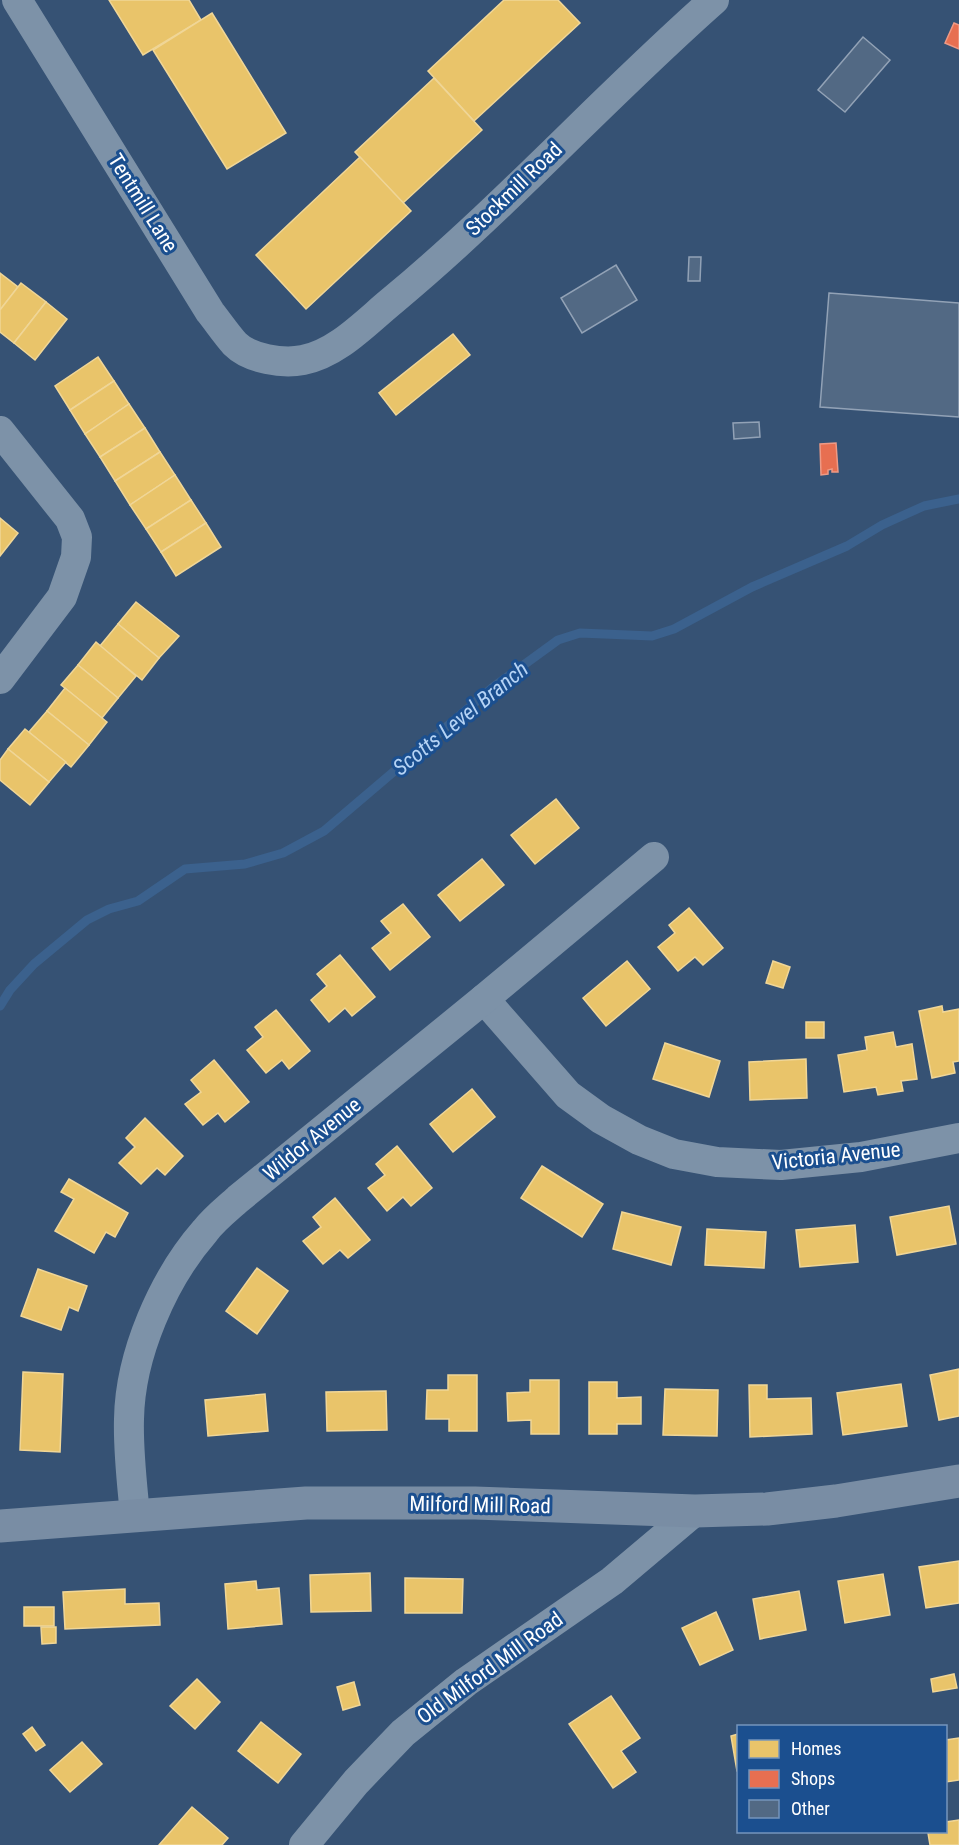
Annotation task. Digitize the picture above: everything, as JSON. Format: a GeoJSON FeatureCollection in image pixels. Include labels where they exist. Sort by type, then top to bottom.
{"type":"FeatureCollection","features":[{"type":"Feature","properties":{"kind":"main road","name":"Milford Mill Road"},"geometry":{"type":"LineString","coordinates":[[0,1526],[306,1503],[475,1503],[695,1511],[767,1509],[836,1502],[959,1481]]}},
{"type":"Feature","properties":{"kind":"street","name":"Tentmill Lane"},"geometry":{"type":"LineString","coordinates":[[17,0],[210,312],[236,345],[252,356],[275,360],[301,360]]}},
{"type":"Feature","properties":{"kind":"street","name":"Stockmill Road"},"geometry":{"type":"LineString","coordinates":[[301,360],[321,355],[342,342],[427,272],[714,0]]}},
{"type":"Feature","properties":{"kind":"street"},"geometry":{"type":"LineString","coordinates":[[0,431],[70,519],[77,537],[76,557],[62,597],[2,672]]}},
{"type":"Feature","properties":{"kind":"street","name":"Wildor Avenue"},"geometry":{"type":"LineString","coordinates":[[135,1515],[130,1464],[129,1417],[135,1371],[160,1300],[180,1264],[205,1230],[238,1199],[654,857]]}},
{"type":"Feature","properties":{"kind":"street","name":"Victoria Avenue"},"geometry":{"type":"LineString","coordinates":[[484,999],[568,1095],[601,1119],[639,1140],[674,1154],[717,1162],[782,1165],[861,1156],[959,1138]]}},
{"type":"Feature","properties":{"kind":"street","name":"Old Milford Mill Road"},"geometry":{"type":"LineString","coordinates":[[303,1845],[356,1782],[403,1734],[466,1683],[612,1581],[695,1511]]}},
{"type":"Feature","properties":{"kind":"building: Homes"},"geometry":{"type":"Polygon","coordinates":[[[109,0],[189,0],[201,20],[143,55],[109,0]]]}},
{"type":"Feature","properties":{"kind":"building: Homes"},"geometry":{"type":"Polygon","coordinates":[[[504,0],[558,0],[580,23],[474,121],[428,71],[504,0]]]}},
{"type":"Feature","properties":{"kind":"building: Homes"},"geometry":{"type":"Polygon","coordinates":[[[212,13],[286,133],[227,169],[153,50],[212,13]]]}},
{"type":"Feature","properties":{"kind":"building: Homes"},"geometry":{"type":"Polygon","coordinates":[[[434,78],[482,130],[403,203],[355,152],[434,78]]]}},
{"type":"Feature","properties":{"kind":"building: Homes"},"geometry":{"type":"Polygon","coordinates":[[[360,157],[411,211],[306,309],[256,255],[360,157]]]}},
{"type":"Feature","properties":{"kind":"building: Homes"},"geometry":{"type":"Polygon","coordinates":[[[0,273],[18,287],[0,310],[0,273]]]}},
{"type":"Feature","properties":{"kind":"building: Homes"},"geometry":{"type":"Polygon","coordinates":[[[21,283],[46,302],[14,343],[0,332],[0,310],[21,283]]]}},
{"type":"Feature","properties":{"kind":"building: Homes"},"geometry":{"type":"Polygon","coordinates":[[[46,302],[67,319],[35,360],[14,343],[46,302]]]}},
{"type":"Feature","properties":{"kind":"building: Homes"},"geometry":{"type":"Polygon","coordinates":[[[453,334],[470,355],[396,415],[379,393],[453,334]]]}},
{"type":"Feature","properties":{"kind":"building: Homes"},"geometry":{"type":"Polygon","coordinates":[[[98,357],[114,381],[70,410],[55,386],[98,357]]]}},
{"type":"Feature","properties":{"kind":"building: Homes"},"geometry":{"type":"Polygon","coordinates":[[[114,381],[129,404],[85,434],[70,410],[114,381]]]}},
{"type":"Feature","properties":{"kind":"building: Homes"},"geometry":{"type":"Polygon","coordinates":[[[129,404],[145,428],[100,457],[85,434],[129,404]]]}},
{"type":"Feature","properties":{"kind":"building: Homes"},"geometry":{"type":"Polygon","coordinates":[[[145,428],[160,452],[115,481],[100,457],[145,428]]]}},
{"type":"Feature","properties":{"kind":"building: Homes"},"geometry":{"type":"Polygon","coordinates":[[[160,452],[175,475],[130,505],[115,481],[160,452]]]}},
{"type":"Feature","properties":{"kind":"building: Homes"},"geometry":{"type":"Polygon","coordinates":[[[175,475],[191,500],[146,529],[130,505],[175,475]]]}},
{"type":"Feature","properties":{"kind":"building: Homes"},"geometry":{"type":"Polygon","coordinates":[[[191,500],[206,523],[161,552],[146,529],[191,500]]]}},
{"type":"Feature","properties":{"kind":"building: Homes"},"geometry":{"type":"Polygon","coordinates":[[[0,518],[18,533],[0,556],[0,518]]]}},
{"type":"Feature","properties":{"kind":"building: Homes"},"geometry":{"type":"Polygon","coordinates":[[[206,523],[221,547],[176,576],[161,552],[206,523]]]}},
{"type":"Feature","properties":{"kind":"building: Homes"},"geometry":{"type":"Polygon","coordinates":[[[136,602],[179,636],[159,658],[118,624],[136,602]]]}},
{"type":"Feature","properties":{"kind":"building: Homes"},"geometry":{"type":"Polygon","coordinates":[[[118,624],[159,658],[142,680],[100,646],[118,624]]]}},
{"type":"Feature","properties":{"kind":"building: Homes"},"geometry":{"type":"Polygon","coordinates":[[[96,642],[136,676],[118,698],[78,665],[96,642]]]}},
{"type":"Feature","properties":{"kind":"building: Homes"},"geometry":{"type":"Polygon","coordinates":[[[78,665],[118,698],[102,718],[61,685],[78,665]]]}},
{"type":"Feature","properties":{"kind":"building: Homes"},"geometry":{"type":"Polygon","coordinates":[[[65,688],[107,722],[89,745],[47,711],[65,688]]]}},
{"type":"Feature","properties":{"kind":"building: Homes"},"geometry":{"type":"Polygon","coordinates":[[[47,711],[89,745],[71,767],[29,732],[47,711]]]}},
{"type":"Feature","properties":{"kind":"building: Homes"},"geometry":{"type":"Polygon","coordinates":[[[25,729],[66,762],[49,782],[8,749],[25,729]]]}},
{"type":"Feature","properties":{"kind":"building: Homes"},"geometry":{"type":"Polygon","coordinates":[[[8,749],[49,782],[30,805],[0,780],[0,760],[8,749]]]}},
{"type":"Feature","properties":{"kind":"building: Homes"},"geometry":{"type":"Polygon","coordinates":[[[556,799],[579,828],[535,864],[511,835],[556,799]]]}},
{"type":"Feature","properties":{"kind":"building: Homes"},"geometry":{"type":"Polygon","coordinates":[[[482,859],[504,885],[460,921],[438,895],[482,859]]]}},
{"type":"Feature","properties":{"kind":"building: Homes"},"geometry":{"type":"Polygon","coordinates":[[[403,904],[430,937],[390,970],[372,948],[391,933],[381,921],[403,904]]]}},
{"type":"Feature","properties":{"kind":"building: Homes"},"geometry":{"type":"Polygon","coordinates":[[[689,908],[723,948],[703,965],[695,957],[678,971],[658,947],[675,933],[669,925],[689,908]]]}},
{"type":"Feature","properties":{"kind":"building: Homes"},"geometry":{"type":"Polygon","coordinates":[[[340,955],[375,997],[352,1016],[345,1008],[329,1022],[311,1000],[327,986],[317,974],[340,955]]]}},
{"type":"Feature","properties":{"kind":"building: Homes"},"geometry":{"type":"Polygon","coordinates":[[[627,961],[650,989],[606,1026],[583,998],[627,961]]]}},
{"type":"Feature","properties":{"kind":"building: Homes"},"geometry":{"type":"Polygon","coordinates":[[[773,961],[790,967],[783,988],[766,983],[773,961]]]}},
{"type":"Feature","properties":{"kind":"building: Homes"},"geometry":{"type":"Polygon","coordinates":[[[942,1006],[943,1012],[959,1009],[959,1061],[953,1062],[955,1073],[932,1078],[919,1011],[942,1006]]]}},
{"type":"Feature","properties":{"kind":"building: Homes"},"geometry":{"type":"Polygon","coordinates":[[[276,1010],[310,1051],[289,1069],[282,1060],[266,1073],[247,1050],[263,1037],[255,1027],[276,1010]]]}},
{"type":"Feature","properties":{"kind":"building: Homes"},"geometry":{"type":"Polygon","coordinates":[[[806,1022],[824,1022],[824,1038],[806,1038],[806,1022]]]}},
{"type":"Feature","properties":{"kind":"building: Homes"},"geometry":{"type":"Polygon","coordinates":[[[893,1032],[896,1047],[912,1044],[917,1079],[901,1081],[903,1091],[878,1095],[876,1087],[844,1092],[838,1055],[867,1050],[865,1037],[893,1032]]]}},
{"type":"Feature","properties":{"kind":"building: Homes"},"geometry":{"type":"Polygon","coordinates":[[[665,1043],[720,1061],[709,1097],[653,1079],[665,1043]]]}},
{"type":"Feature","properties":{"kind":"building: Homes"},"geometry":{"type":"Polygon","coordinates":[[[806,1059],[807,1098],[750,1100],[749,1062],[806,1059]]]}},
{"type":"Feature","properties":{"kind":"building: Homes"},"geometry":{"type":"Polygon","coordinates":[[[214,1060],[249,1102],[225,1122],[218,1113],[203,1125],[185,1104],[201,1092],[191,1080],[214,1060]]]}},
{"type":"Feature","properties":{"kind":"building: Homes"},"geometry":{"type":"Polygon","coordinates":[[[472,1089],[495,1117],[453,1152],[430,1124],[472,1089]]]}},
{"type":"Feature","properties":{"kind":"building: Homes"},"geometry":{"type":"Polygon","coordinates":[[[145,1118],[183,1156],[165,1175],[157,1168],[141,1184],[119,1163],[135,1147],[126,1138],[145,1118]]]}},
{"type":"Feature","properties":{"kind":"building: Homes"},"geometry":{"type":"Polygon","coordinates":[[[397,1146],[432,1188],[411,1206],[403,1197],[387,1211],[368,1188],[385,1175],[376,1164],[397,1146]]]}},
{"type":"Feature","properties":{"kind":"building: Homes"},"geometry":{"type":"Polygon","coordinates":[[[542,1166],[603,1204],[582,1237],[521,1198],[542,1166]]]}},
{"type":"Feature","properties":{"kind":"building: Homes"},"geometry":{"type":"Polygon","coordinates":[[[69,1179],[128,1213],[115,1237],[106,1232],[94,1253],[55,1231],[74,1199],[61,1192],[69,1179]]]}},
{"type":"Feature","properties":{"kind":"building: Homes"},"geometry":{"type":"Polygon","coordinates":[[[335,1198],[370,1240],[348,1258],[340,1250],[323,1264],[303,1241],[321,1227],[313,1217],[335,1198]]]}},
{"type":"Feature","properties":{"kind":"building: Homes"},"geometry":{"type":"Polygon","coordinates":[[[949,1206],[956,1244],[897,1255],[890,1217],[949,1206]]]}},
{"type":"Feature","properties":{"kind":"building: Homes"},"geometry":{"type":"Polygon","coordinates":[[[622,1212],[681,1227],[671,1265],[613,1249],[622,1212]]]}},
{"type":"Feature","properties":{"kind":"building: Homes"},"geometry":{"type":"Polygon","coordinates":[[[855,1225],[858,1262],[800,1267],[796,1230],[855,1225]]]}},
{"type":"Feature","properties":{"kind":"building: Homes"},"geometry":{"type":"Polygon","coordinates":[[[707,1229],[766,1232],[764,1268],[705,1265],[707,1229]]]}},
{"type":"Feature","properties":{"kind":"building: Homes"},"geometry":{"type":"Polygon","coordinates":[[[257,1268],[288,1291],[257,1334],[226,1311],[257,1268]]]}},
{"type":"Feature","properties":{"kind":"building: Homes"},"geometry":{"type":"Polygon","coordinates":[[[38,1269],[87,1286],[78,1311],[69,1307],[61,1330],[21,1316],[38,1269]]]}},
{"type":"Feature","properties":{"kind":"building: Homes"},"geometry":{"type":"Polygon","coordinates":[[[959,1369],[959,1416],[939,1420],[930,1375],[959,1369]]]}},
{"type":"Feature","properties":{"kind":"building: Homes"},"geometry":{"type":"Polygon","coordinates":[[[23,1372],[63,1374],[60,1452],[20,1450],[23,1372]]]}},
{"type":"Feature","properties":{"kind":"building: Homes"},"geometry":{"type":"Polygon","coordinates":[[[448,1375],[477,1375],[477,1431],[449,1431],[449,1419],[426,1419],[427,1390],[448,1390],[448,1375]]]}},
{"type":"Feature","properties":{"kind":"building: Homes"},"geometry":{"type":"Polygon","coordinates":[[[530,1380],[559,1380],[559,1434],[531,1434],[531,1420],[508,1421],[507,1393],[530,1392],[530,1380]]]}},
{"type":"Feature","properties":{"kind":"building: Homes"},"geometry":{"type":"Polygon","coordinates":[[[589,1382],[617,1382],[617,1398],[641,1397],[641,1424],[617,1424],[617,1434],[589,1434],[589,1382]]]}},
{"type":"Feature","properties":{"kind":"building: Homes"},"geometry":{"type":"Polygon","coordinates":[[[901,1384],[907,1426],[843,1435],[837,1393],[901,1384]]]}},
{"type":"Feature","properties":{"kind":"building: Homes"},"geometry":{"type":"Polygon","coordinates":[[[749,1385],[767,1385],[767,1399],[811,1398],[812,1434],[750,1437],[749,1385]]]}},
{"type":"Feature","properties":{"kind":"building: Homes"},"geometry":{"type":"Polygon","coordinates":[[[665,1389],[718,1390],[717,1436],[663,1435],[665,1389]]]}},
{"type":"Feature","properties":{"kind":"building: Homes"},"geometry":{"type":"Polygon","coordinates":[[[386,1391],[387,1430],[327,1431],[326,1392],[386,1391]]]}},
{"type":"Feature","properties":{"kind":"building: Homes"},"geometry":{"type":"Polygon","coordinates":[[[265,1394],[268,1431],[208,1436],[205,1400],[265,1394]]]}},
{"type":"Feature","properties":{"kind":"building: Homes"},"geometry":{"type":"Polygon","coordinates":[[[959,1561],[959,1603],[926,1608],[919,1567],[959,1561]]]}},
{"type":"Feature","properties":{"kind":"building: Homes"},"geometry":{"type":"Polygon","coordinates":[[[370,1573],[371,1611],[311,1612],[310,1575],[370,1573]]]}},
{"type":"Feature","properties":{"kind":"building: Homes"},"geometry":{"type":"Polygon","coordinates":[[[883,1574],[890,1615],[845,1623],[838,1581],[883,1574]]]}},
{"type":"Feature","properties":{"kind":"building: Homes"},"geometry":{"type":"Polygon","coordinates":[[[405,1578],[463,1579],[462,1613],[405,1613],[405,1578]]]}},
{"type":"Feature","properties":{"kind":"building: Homes"},"geometry":{"type":"Polygon","coordinates":[[[256,1581],[257,1590],[279,1588],[282,1624],[228,1629],[225,1584],[256,1581]]]}},
{"type":"Feature","properties":{"kind":"building: Homes"},"geometry":{"type":"Polygon","coordinates":[[[125,1589],[125,1604],[159,1603],[160,1625],[65,1629],[63,1592],[125,1589]]]}},
{"type":"Feature","properties":{"kind":"building: Homes"},"geometry":{"type":"Polygon","coordinates":[[[799,1591],[806,1630],[760,1639],[753,1599],[799,1591]]]}},
{"type":"Feature","properties":{"kind":"building: Homes"},"geometry":{"type":"Polygon","coordinates":[[[24,1607],[54,1607],[54,1626],[24,1626],[24,1607]]]}},
{"type":"Feature","properties":{"kind":"building: Homes"},"geometry":{"type":"Polygon","coordinates":[[[716,1612],[733,1650],[700,1665],[682,1628],[716,1612]]]}},
{"type":"Feature","properties":{"kind":"building: Homes"},"geometry":{"type":"Polygon","coordinates":[[[41,1627],[56,1627],[56,1643],[42,1644],[41,1627]]]}},
{"type":"Feature","properties":{"kind":"building: Homes"},"geometry":{"type":"Polygon","coordinates":[[[954,1674],[957,1688],[933,1692],[931,1679],[954,1674]]]}},
{"type":"Feature","properties":{"kind":"building: Homes"},"geometry":{"type":"Polygon","coordinates":[[[197,1679],[220,1702],[195,1729],[170,1706],[197,1679]]]}},
{"type":"Feature","properties":{"kind":"building: Homes"},"geometry":{"type":"Polygon","coordinates":[[[354,1682],[360,1705],[343,1710],[337,1687],[354,1682]]]}},
{"type":"Feature","properties":{"kind":"building: Homes"},"geometry":{"type":"Polygon","coordinates":[[[611,1696],[640,1738],[621,1751],[636,1772],[613,1788],[569,1724],[611,1696]]]}},
{"type":"Feature","properties":{"kind":"building: Homes"},"geometry":{"type":"Polygon","coordinates":[[[261,1722],[301,1754],[278,1783],[238,1751],[261,1722]]]}},
{"type":"Feature","properties":{"kind":"building: Homes"},"geometry":{"type":"Polygon","coordinates":[[[32,1727],[45,1745],[36,1751],[23,1734],[32,1727]]]}},
{"type":"Feature","properties":{"kind":"building: Homes"},"geometry":{"type":"Polygon","coordinates":[[[737,1734],[737,1771],[731,1736],[737,1734]]]}},
{"type":"Feature","properties":{"kind":"building: Homes"},"geometry":{"type":"Polygon","coordinates":[[[959,1738],[959,1780],[947,1782],[947,1740],[959,1738]]]}},
{"type":"Feature","properties":{"kind":"building: Homes"},"geometry":{"type":"Polygon","coordinates":[[[82,1742],[102,1764],[70,1792],[50,1770],[82,1742]]]}},
{"type":"Feature","properties":{"kind":"building: Homes"},"geometry":{"type":"Polygon","coordinates":[[[192,1807],[228,1838],[222,1845],[159,1845],[192,1807]]]}},
{"type":"Feature","properties":{"kind":"building: Homes"},"geometry":{"type":"Polygon","coordinates":[[[959,1820],[959,1845],[930,1845],[928,1833],[947,1833],[947,1822],[959,1820]]]}},
{"type":"Feature","properties":{"kind":"building: Shops"},"geometry":{"type":"Polygon","coordinates":[[[954,23],[959,25],[959,49],[945,43],[954,23]]]}},
{"type":"Feature","properties":{"kind":"building: Shops"},"geometry":{"type":"Polygon","coordinates":[[[836,443],[838,472],[832,472],[832,469],[828,470],[828,474],[821,475],[820,444],[836,443]]]}},
{"type":"Feature","properties":{"kind":"building: Other"},"geometry":{"type":"Polygon","coordinates":[[[863,37],[890,60],[845,112],[818,90],[863,37]]]}},
{"type":"Feature","properties":{"kind":"building: Other"},"geometry":{"type":"Polygon","coordinates":[[[689,257],[701,257],[700,281],[688,281],[689,257]]]}},
{"type":"Feature","properties":{"kind":"building: Other"},"geometry":{"type":"Polygon","coordinates":[[[616,265],[637,300],[582,333],[561,298],[616,265]]]}},
{"type":"Feature","properties":{"kind":"building: Other"},"geometry":{"type":"Polygon","coordinates":[[[829,293],[959,303],[959,417],[820,407],[829,293]]]}},
{"type":"Feature","properties":{"kind":"building: Other"},"geometry":{"type":"Polygon","coordinates":[[[759,422],[760,437],[734,439],[733,423],[759,422]]]}},
{"type":"Feature","properties":{"kind":"waterway","name":"Scotts Level Branch"},"geometry":{"type":"LineString","coordinates":[[0,1006],[10,990],[34,964],[87,920],[109,909],[138,901],[185,869],[245,864],[283,853],[324,831],[492,688],[558,640],[580,633],[652,636],[674,629],[752,587],[847,546],[882,525],[924,506],[959,499]]}}]}
